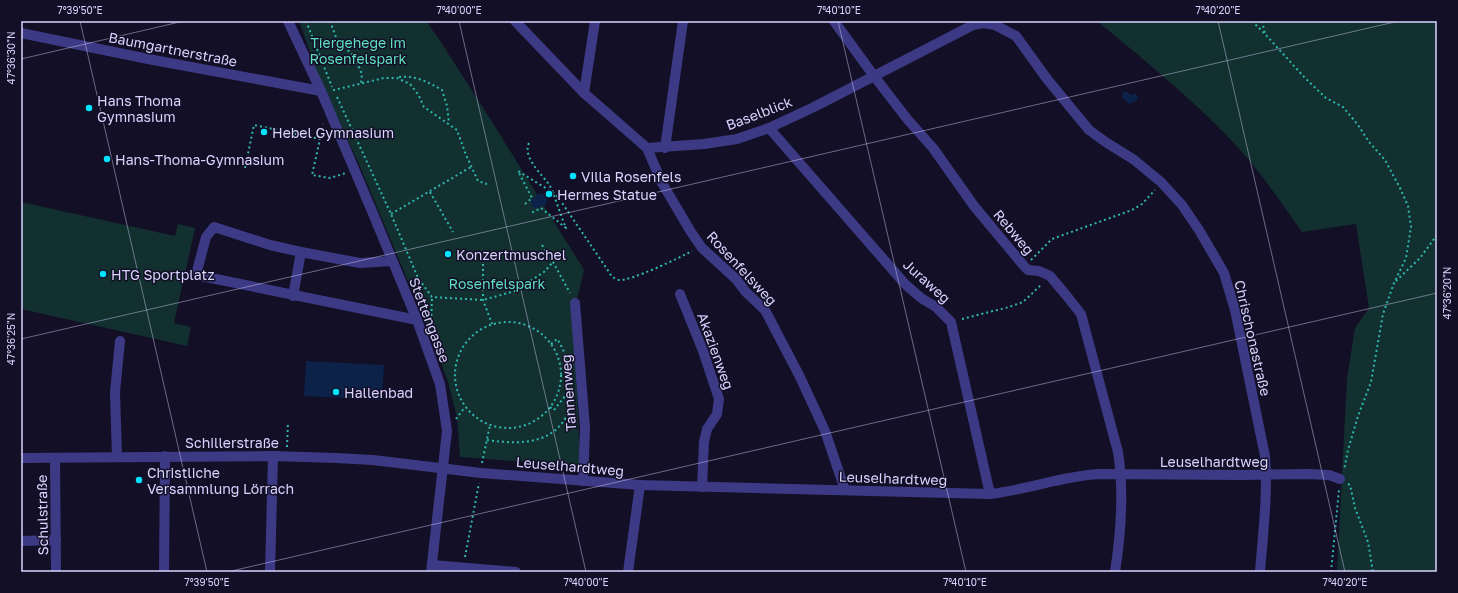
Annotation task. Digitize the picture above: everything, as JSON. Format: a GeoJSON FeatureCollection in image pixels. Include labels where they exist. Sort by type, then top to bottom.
{"type":"FeatureCollection","features":[{"type":"Feature","properties":{"kind":"street","name":"Rosenfelsweg"},"geometry":{"type":"LineString","coordinates":[[515,21],[584,93],[647,148],[662,183],[701,246],[736,279],[745,292],[765,310],[800,377],[825,431],[845,490]]}},
{"type":"Feature","properties":{"kind":"street"},"geometry":{"type":"LineString","coordinates":[[584,93],[595,21]]}},
{"type":"Feature","properties":{"kind":"street"},"geometry":{"type":"LineString","coordinates":[[664,148],[683,21]]}},
{"type":"Feature","properties":{"kind":"street","name":"Rebweg"},"geometry":{"type":"LineString","coordinates":[[834,21],[908,120],[934,148],[974,206],[1024,266],[1028,270],[1039,271],[1050,276]]}},
{"type":"Feature","properties":{"kind":"street","name":"Stettengasse"},"geometry":{"type":"LineString","coordinates":[[289,23],[321,91],[417,320],[440,384],[447,431],[431,568]]}},
{"type":"Feature","properties":{"kind":"street","name":"Chrischonastraße"},"geometry":{"type":"LineString","coordinates":[[874,76],[973,25],[983,23],[995,25],[1016,36],[1047,79],[1089,130],[1133,159],[1161,182],[1182,205],[1199,230],[1224,273],[1235,310],[1265,456],[1265,504],[1260,572]]}},
{"type":"Feature","properties":{"kind":"street","name":"Baumgartnerstraße"},"geometry":{"type":"LineString","coordinates":[[21,33],[148,59],[321,91]]}},
{"type":"Feature","properties":{"kind":"street","name":"Baselblick"},"geometry":{"type":"LineString","coordinates":[[647,148],[664,148],[737,139],[769,128],[874,76]]}},
{"type":"Feature","properties":{"kind":"street","name":"Juraweg"},"geometry":{"type":"LineString","coordinates":[[769,128],[905,284],[921,298],[936,307],[951,322],[990,494]]}},
{"type":"Feature","properties":{"kind":"street"},"geometry":{"type":"LineString","coordinates":[[392,261],[360,263],[301,252],[270,245],[214,227],[206,237],[196,275],[293,296],[417,320]]}},
{"type":"Feature","properties":{"kind":"street"},"geometry":{"type":"LineString","coordinates":[[293,296],[301,252]]}},
{"type":"Feature","properties":{"kind":"street"},"geometry":{"type":"LineString","coordinates":[[1050,276],[1081,314],[1118,452],[1121,474],[1118,548],[1115,572]]}},
{"type":"Feature","properties":{"kind":"street","name":"Akazienweg"},"geometry":{"type":"LineString","coordinates":[[680,294],[703,351],[719,399],[717,414],[707,429],[704,442],[702,487]]}},
{"type":"Feature","properties":{"kind":"street","name":"Tannenweg"},"geometry":{"type":"LineString","coordinates":[[575,303],[585,428],[583,481]]}},
{"type":"Feature","properties":{"kind":"street"},"geometry":{"type":"LineString","coordinates":[[117,457],[115,392],[120,340]]}},
{"type":"Feature","properties":{"kind":"street"},"geometry":{"type":"LineString","coordinates":[[164,572],[165,456]]}},
{"type":"Feature","properties":{"kind":"street"},"geometry":{"type":"LineString","coordinates":[[270,572],[273,456]]}},
{"type":"Feature","properties":{"kind":"street","name":"Schillerstraße"},"geometry":{"type":"LineString","coordinates":[[21,458],[287,456],[356,459],[443,468]]}},
{"type":"Feature","properties":{"kind":"street","name":"Schulstraße"},"geometry":{"type":"LineString","coordinates":[[55,458],[56,572]]}},
{"type":"Feature","properties":{"kind":"street","name":"Leuselhardtweg"},"geometry":{"type":"LineString","coordinates":[[443,468],[481,473],[640,485],[990,494],[1005,493],[1082,475],[1329,475],[1340,479]]}},
{"type":"Feature","properties":{"kind":"street"},"geometry":{"type":"LineString","coordinates":[[628,572],[640,485]]}},
{"type":"Feature","properties":{"kind":"street"},"geometry":{"type":"LineString","coordinates":[[21,541],[56,540]]}},
{"type":"Feature","properties":{"kind":"street"},"geometry":{"type":"LineString","coordinates":[[431,568],[463,567],[516,572]]}},
{"type":"Feature","properties":{"kind":"path"},"geometry":{"type":"LineString","coordinates":[[306,21],[334,90],[391,214],[418,278],[432,297],[431,329]]}},
{"type":"Feature","properties":{"kind":"path"},"geometry":{"type":"LineString","coordinates":[[330,21],[337,40],[354,56],[362,74],[361,84]]}},
{"type":"Feature","properties":{"kind":"path"},"geometry":{"type":"LineString","coordinates":[[1252,21],[1305,78],[1326,98],[1343,107],[1358,125],[1369,142],[1385,160],[1408,206],[1411,227],[1406,258],[1394,283],[1383,314],[1371,382],[1358,416],[1348,450],[1346,466],[1340,479],[1331,572]]}},
{"type":"Feature","properties":{"kind":"path"},"geometry":{"type":"LineString","coordinates":[[1262,21],[1265,34]]}},
{"type":"Feature","properties":{"kind":"path"},"geometry":{"type":"LineString","coordinates":[[334,90],[384,78],[408,76],[422,80],[442,90],[447,106],[449,124]]}},
{"type":"Feature","properties":{"kind":"path"},"geometry":{"type":"LineString","coordinates":[[397,78],[410,84],[418,94],[424,107],[457,130],[478,181],[487,184]]}},
{"type":"Feature","properties":{"kind":"path"},"geometry":{"type":"LineString","coordinates":[[324,120],[312,175],[330,178],[354,171]]}},
{"type":"Feature","properties":{"kind":"path"},"geometry":{"type":"LineString","coordinates":[[245,168],[254,125],[320,139]]}},
{"type":"Feature","properties":{"kind":"path"},"geometry":{"type":"LineString","coordinates":[[529,143],[528,151],[530,158],[539,173],[549,185],[566,228],[541,208],[532,213]]}},
{"type":"Feature","properties":{"kind":"path"},"geometry":{"type":"LineString","coordinates":[[391,214],[471,167]]}},
{"type":"Feature","properties":{"kind":"path"},"geometry":{"type":"LineString","coordinates":[[525,204],[532,198],[518,171],[558,197],[612,277],[618,280],[652,269],[701,246]]}},
{"type":"Feature","properties":{"kind":"path"},"geometry":{"type":"LineString","coordinates":[[430,192],[453,232]]}},
{"type":"Feature","properties":{"kind":"path"},"geometry":{"type":"LineString","coordinates":[[1024,266],[1052,239],[1132,210],[1147,199]]}},
{"type":"Feature","properties":{"kind":"path"},"geometry":{"type":"LineString","coordinates":[[1394,283],[1420,258],[1437,235]]}},
{"type":"Feature","properties":{"kind":"path"},"geometry":{"type":"LineString","coordinates":[[542,245],[575,303]]}},
{"type":"Feature","properties":{"kind":"path"},"geometry":{"type":"LineString","coordinates":[[432,297],[483,300],[515,291],[544,272],[553,262]]}},
{"type":"Feature","properties":{"kind":"path"},"geometry":{"type":"LineString","coordinates":[[483,264],[483,300],[492,324]]}},
{"type":"Feature","properties":{"kind":"path"},"geometry":{"type":"LineString","coordinates":[[963,319],[1023,302],[1050,276]]}},
{"type":"Feature","properties":{"kind":"path"},"geometry":{"type":"LineString","coordinates":[[517,322],[530,326],[544,335],[554,347],[561,367],[560,388],[550,407],[536,420],[520,427],[506,428],[490,425],[465,408],[456,386],[456,362],[463,346],[474,333],[492,324],[517,322]]}},
{"type":"Feature","properties":{"kind":"path"},"geometry":{"type":"LineString","coordinates":[[550,407],[554,410],[566,395],[568,383],[565,355],[561,345],[557,339],[551,344]]}},
{"type":"Feature","properties":{"kind":"path"},"geometry":{"type":"LineString","coordinates":[[486,440],[509,443],[532,442],[549,434],[561,423],[570,409],[574,397],[566,395]]}},
{"type":"Feature","properties":{"kind":"path"},"geometry":{"type":"LineString","coordinates":[[287,456],[288,422]]}},
{"type":"Feature","properties":{"kind":"path"},"geometry":{"type":"LineString","coordinates":[[463,567],[490,425]]}},
{"type":"Feature","properties":{"kind":"path"},"geometry":{"type":"LineString","coordinates":[[1340,479],[1350,485],[1355,508],[1368,542],[1372,572]]}},
{"type":"Feature","properties":{"kind":"green space","name":"Rosenfelspark"},"geometry":{"type":"Polygon","coordinates":[[[299,21],[426,21],[499,133],[584,270],[574,312],[580,466],[460,457],[457,417],[448,382],[426,324],[359,164],[321,83],[299,21]]]}},
{"type":"Feature","properties":{"kind":"green space"},"geometry":{"type":"Polygon","coordinates":[[[1097,21],[1437,21],[1437,572],[1337,572],[1347,378],[1355,328],[1369,308],[1356,224],[1302,232],[1260,173],[1231,140],[1183,93],[1097,21]]]}},
{"type":"Feature","properties":{"kind":"green space","name":"HTG Sportplatz"},"geometry":{"type":"Polygon","coordinates":[[[21,202],[175,236],[178,224],[195,228],[174,323],[191,327],[187,346],[21,309],[21,202]]]}},
{"type":"Feature","properties":{"kind":"water"},"geometry":{"type":"Polygon","coordinates":[[[1123,92],[1128,92],[1131,95],[1136,93],[1138,99],[1129,104],[1122,97],[1123,92]]]}},
{"type":"Feature","properties":{"kind":"water"},"geometry":{"type":"Polygon","coordinates":[[[548,191],[551,196],[547,199],[546,205],[534,209],[530,201],[538,194],[544,194],[548,191]]]}},
{"type":"Feature","properties":{"kind":"water"},"geometry":{"type":"Polygon","coordinates":[[[306,361],[384,365],[382,400],[304,396],[306,361]]]}},
{"type":"Feature","properties":{"kind":"place","name":"Hans Thoma Gymnasium"},"geometry":{"type":"Point","coordinates":[89,108]}},
{"type":"Feature","properties":{"kind":"place","name":"Hebel Gymnasium"},"geometry":{"type":"Point","coordinates":[264,132]}},
{"type":"Feature","properties":{"kind":"place","name":"Hans-Thoma-Gymnasium"},"geometry":{"type":"Point","coordinates":[107,159]}},
{"type":"Feature","properties":{"kind":"place","name":"Villa Rosenfels"},"geometry":{"type":"Point","coordinates":[573,176]}},
{"type":"Feature","properties":{"kind":"place","name":"Hermes Statue"},"geometry":{"type":"Point","coordinates":[549,194]}},
{"type":"Feature","properties":{"kind":"place","name":"Konzertmuschel"},"geometry":{"type":"Point","coordinates":[448,254]}},
{"type":"Feature","properties":{"kind":"place","name":"HTG Sportplatz"},"geometry":{"type":"Point","coordinates":[103,274]}},
{"type":"Feature","properties":{"kind":"place","name":"Hallenbad"},"geometry":{"type":"Point","coordinates":[336,392]}},
{"type":"Feature","properties":{"kind":"place","name":"Christliche Versammlung Lörrach"},"geometry":{"type":"Point","coordinates":[139,480]}},
{"type":"Feature","properties":{"kind":"park label","name":"Tiergehege im Rosenfelspark"},"geometry":{"type":"Point","coordinates":[358,50]}}]}
